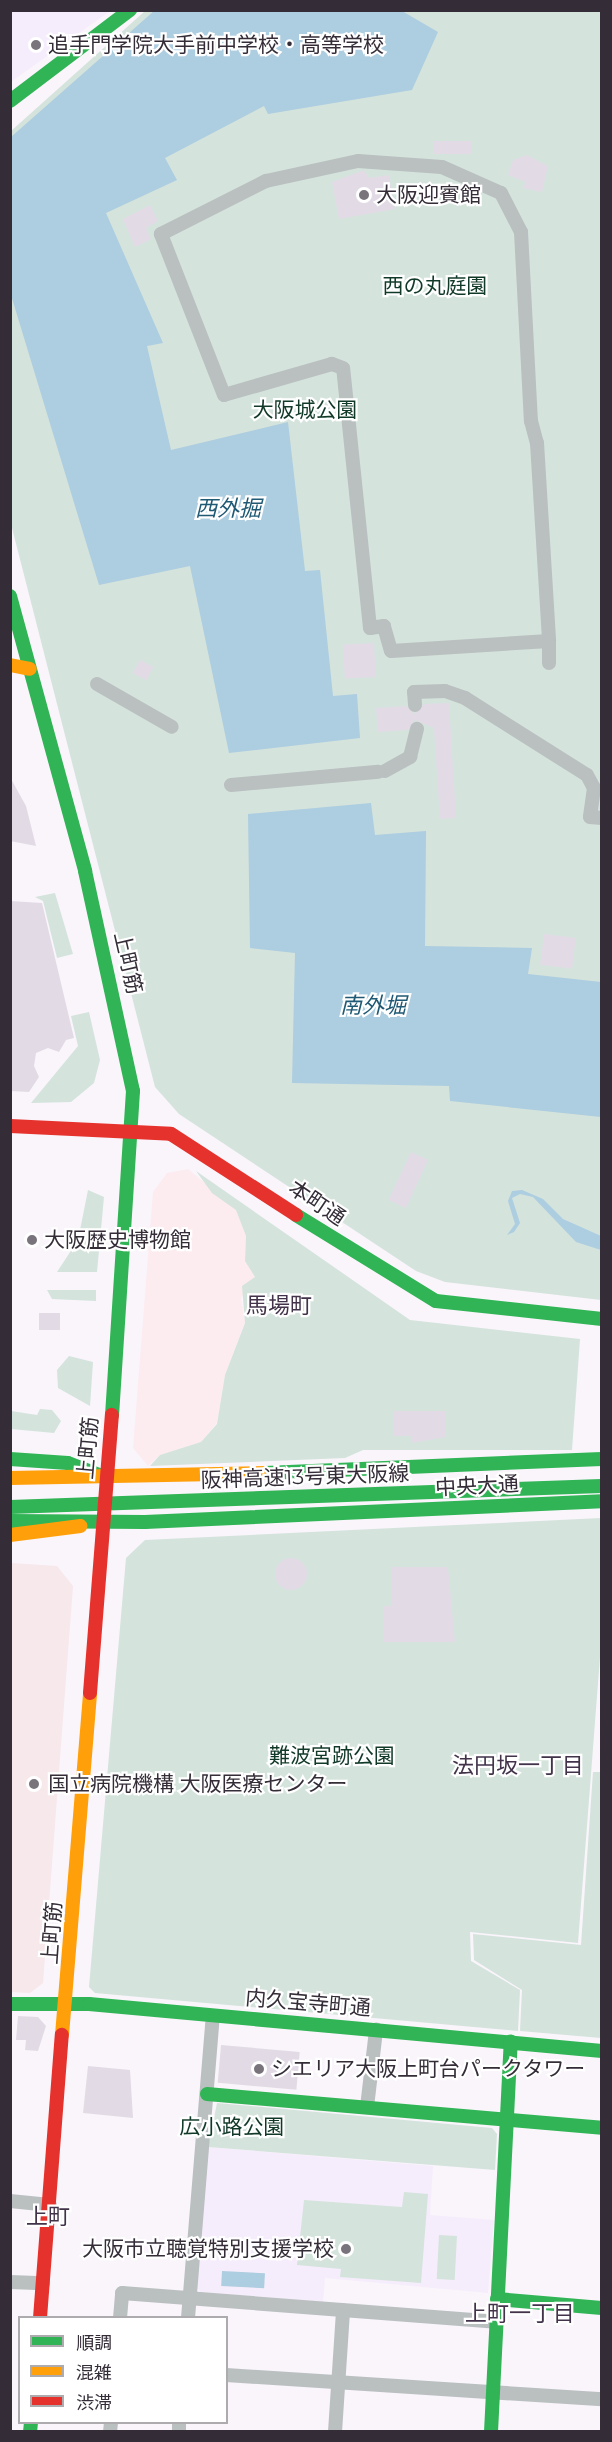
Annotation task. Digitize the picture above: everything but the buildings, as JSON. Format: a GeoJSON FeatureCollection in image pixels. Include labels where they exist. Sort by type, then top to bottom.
{"type":"FeatureCollection","features":[{"type":"Feature","properties":{"kind":"main road"},"geometry":{"type":"LineString","coordinates":[[10,101],[130,10]]}},
{"type":"Feature","properties":{"kind":"main road","name":"上町筋"},"geometry":{"type":"LineString","coordinates":[[10,596],[132,1076],[133,1132],[68,2008],[40,2316]]}},
{"type":"Feature","properties":{"kind":"main road"},"geometry":{"type":"LineString","coordinates":[[10,665],[30,669]]}},
{"type":"Feature","properties":{"kind":"main road","name":"本町通"},"geometry":{"type":"LineString","coordinates":[[10,1126],[133,1132],[187,1141],[415,1293],[436,1300],[602,1318]]}},
{"type":"Feature","properties":{"kind":"main road","name":"中央大通"},"geometry":{"type":"LineString","coordinates":[[10,1459],[68,1463],[107,1479]]}},
{"type":"Feature","properties":{"kind":"main road","name":"中央大通"},"geometry":{"type":"LineString","coordinates":[[10,1478],[107,1479],[602,1459]]}},
{"type":"Feature","properties":{"kind":"main road","name":"阪神高速13号東大阪線"},"geometry":{"type":"LineString","coordinates":[[10,1509],[602,1472]]}},
{"type":"Feature","properties":{"kind":"main road","name":"阪神高速13号東大阪線"},"geometry":{"type":"LineString","coordinates":[[10,1492],[209,1495],[602,1486]]}},
{"type":"Feature","properties":{"kind":"main road","name":"中央大通"},"geometry":{"type":"LineString","coordinates":[[10,1521],[50,1518],[103,1521],[602,1501]]}},
{"type":"Feature","properties":{"kind":"main road"},"geometry":{"type":"LineString","coordinates":[[10,1509],[50,1518]]}},
{"type":"Feature","properties":{"kind":"main road","name":"中央大通"},"geometry":{"type":"LineString","coordinates":[[10,1535],[103,1521]]}},
{"type":"Feature","properties":{"kind":"main road","name":"内久宝寺町通"},"geometry":{"type":"LineString","coordinates":[[10,2004],[68,2008],[89,2004],[602,2051]]}},
{"type":"Feature","properties":{"kind":"main road"},"geometry":{"type":"LineString","coordinates":[[491,2432],[512,2042]]}},
{"type":"Feature","properties":{"kind":"main road"},"geometry":{"type":"LineString","coordinates":[[207,2094],[602,2128]]}},
{"type":"Feature","properties":{"kind":"main road"},"geometry":{"type":"LineString","coordinates":[[497,2300],[602,2308]]}},
{"type":"Feature","properties":{"kind":"street"},"geometry":{"type":"LineString","coordinates":[[549,641],[391,651],[384,627],[370,628],[343,368],[332,364],[224,395],[160,234],[266,181],[358,161],[442,167],[501,193],[521,232],[549,641],[549,663]]}},
{"type":"Feature","properties":{"kind":"street"},"geometry":{"type":"LineString","coordinates":[[97,684],[172,727]]}},
{"type":"Feature","properties":{"kind":"street"},"geometry":{"type":"LineString","coordinates":[[415,705],[414,692],[444,691],[465,698],[587,775],[594,788],[590,817],[602,818]]}},
{"type":"Feature","properties":{"kind":"street"},"geometry":{"type":"LineString","coordinates":[[231,785],[381,772],[410,757],[417,729]]}},
{"type":"Feature","properties":{"kind":"street"},"geometry":{"type":"LineString","coordinates":[[188,2316],[213,2016]]}},
{"type":"Feature","properties":{"kind":"street"},"geometry":{"type":"LineString","coordinates":[[367,2107],[376,2030]]}},
{"type":"Feature","properties":{"kind":"street"},"geometry":{"type":"LineString","coordinates":[[10,2201],[50,2205]]}},
{"type":"Feature","properties":{"kind":"street"},"geometry":{"type":"LineString","coordinates":[[10,2282],[43,2283]]}},
{"type":"Feature","properties":{"kind":"street"},"geometry":{"type":"LineString","coordinates":[[120,2316],[122,2293],[496,2322]]}},
{"type":"Feature","properties":{"kind":"street"},"geometry":{"type":"LineString","coordinates":[[335,2432],[343,2310]]}},
{"type":"Feature","properties":{"kind":"street"},"geometry":{"type":"LineString","coordinates":[[228,2375],[602,2398]]}},
{"type":"Feature","properties":{"kind":"shaded area","name":"追手門学院大手前中学校・高等学校"},"geometry":{"type":"Polygon","coordinates":[[[11,10],[110,10],[110,11],[11,82],[11,10]]]}},
{"type":"Feature","properties":{"kind":"shaded area"},"geometry":{"type":"Polygon","coordinates":[[[188,1169],[236,1209],[246,1236],[245,1261],[255,1277],[241,1298],[245,1322],[225,1375],[217,1423],[201,1442],[160,1455],[148,1466],[133,1448],[153,1192],[167,1173],[188,1169]]]}},
{"type":"Feature","properties":{"kind":"shaded area","name":"国立病院機構 大阪医療センター"},"geometry":{"type":"Polygon","coordinates":[[[11,1563],[57,1566],[73,1586],[43,1983],[30,1993],[10,1992],[11,1563]]]}},
{"type":"Feature","properties":{"kind":"shaded area","name":"大阪市立聴覚特別支援学校"},"geometry":{"type":"Polygon","coordinates":[[[208,2147],[433,2166],[430,2215],[494,2220],[488,2293],[325,2278],[323,2302],[201,2292],[197,2288],[208,2147]]]}},
{"type":"Feature","properties":{"kind":"green space","name":"大阪城公園"},"geometry":{"type":"Polygon","coordinates":[[[145,11],[601,11],[601,1300],[445,1282],[416,1271],[179,1114],[155,1087],[11,524],[11,131],[145,11]]]}},
{"type":"Feature","properties":{"kind":"green space"},"geometry":{"type":"Polygon","coordinates":[[[55,893],[73,954],[57,958],[43,901],[35,897],[55,893]]]}},
{"type":"Feature","properties":{"kind":"green space"},"geometry":{"type":"Polygon","coordinates":[[[89,1012],[100,1060],[94,1083],[71,1102],[31,1103],[78,1046],[71,1016],[89,1012]]]}},
{"type":"Feature","properties":{"kind":"green space"},"geometry":{"type":"Polygon","coordinates":[[[196,1171],[410,1320],[580,1339],[572,1450],[363,1450],[345,1458],[150,1466],[160,1455],[201,1442],[217,1424],[225,1375],[245,1323],[242,1286],[255,1277],[245,1261],[246,1236],[236,1210],[212,1193],[196,1171]]]}},
{"type":"Feature","properties":{"kind":"green space"},"geometry":{"type":"Polygon","coordinates":[[[88,1190],[104,1197],[97,1272],[57,1272],[78,1240],[88,1190]]]}},
{"type":"Feature","properties":{"kind":"green space"},"geometry":{"type":"Polygon","coordinates":[[[47,1290],[96,1290],[96,1301],[52,1299],[47,1290]]]}},
{"type":"Feature","properties":{"kind":"green space"},"geometry":{"type":"Polygon","coordinates":[[[69,1356],[93,1362],[90,1406],[58,1388],[57,1370],[69,1356]]]}},
{"type":"Feature","properties":{"kind":"green space"},"geometry":{"type":"Polygon","coordinates":[[[40,1409],[52,1410],[61,1421],[54,1433],[11,1429],[11,1411],[37,1415],[40,1409]]]}},
{"type":"Feature","properties":{"kind":"green space","name":"難波宮跡公園"},"geometry":{"type":"Polygon","coordinates":[[[601,1518],[601,1644],[578,1943],[470,1932],[471,1961],[520,1990],[518,2031],[95,1993],[89,1987],[126,1558],[145,1540],[601,1518]]]}},
{"type":"Feature","properties":{"kind":"green space"},"geometry":{"type":"Polygon","coordinates":[[[593,1772],[602,1772],[601,2038],[520,2031],[522,1990],[474,1960],[473,1934],[581,1945],[593,1772]]]}},
{"type":"Feature","properties":{"kind":"green space","name":"広小路公園"},"geometry":{"type":"Polygon","coordinates":[[[217,2103],[492,2128],[497,2134],[495,2170],[208,2147],[217,2103]]]}},
{"type":"Feature","properties":{"kind":"green space"},"geometry":{"type":"Polygon","coordinates":[[[404,2192],[428,2194],[421,2283],[340,2277],[341,2269],[297,2265],[304,2200],[402,2207],[404,2192]]]}},
{"type":"Feature","properties":{"kind":"green space"},"geometry":{"type":"Polygon","coordinates":[[[439,2235],[457,2236],[455,2280],[437,2279],[439,2235]]]}},
{"type":"Feature","properties":{"kind":"water","name":"西外掘"},"geometry":{"type":"Polygon","coordinates":[[[154,11],[402,11],[438,32],[412,90],[268,114],[264,106],[165,158],[177,180],[106,213],[163,343],[147,346],[171,450],[288,422],[305,571],[320,570],[333,696],[357,694],[360,738],[229,753],[190,566],[99,585],[11,295],[11,137],[154,11]]]}},
{"type":"Feature","properties":{"kind":"water","name":"南外堀"},"geometry":{"type":"Polygon","coordinates":[[[371,803],[375,835],[426,831],[425,946],[532,948],[528,974],[601,982],[601,1117],[450,1101],[449,1086],[292,1083],[295,953],[250,948],[248,814],[371,803]]]}},
{"type":"Feature","properties":{"kind":"water"},"geometry":{"type":"Polygon","coordinates":[[[522,1190],[543,1199],[563,1219],[601,1236],[601,1250],[576,1242],[533,1197],[520,1194],[512,1198],[520,1223],[514,1232],[507,1235],[515,1224],[508,1201],[512,1191],[522,1190]]]}},
{"type":"Feature","properties":{"kind":"water"},"geometry":{"type":"Polygon","coordinates":[[[222,2271],[265,2273],[264,2288],[221,2286],[222,2271]]]}},
{"type":"Feature","properties":{"kind":"traffic: fast"},"geometry":{"type":"LineString","coordinates":[[10,101],[130,10]]}},
{"type":"Feature","properties":{"kind":"traffic: fast"},"geometry":{"type":"LineString","coordinates":[[10,596],[85,871],[133,1091],[112,1415]]}},
{"type":"Feature","properties":{"kind":"traffic: fast"},"geometry":{"type":"LineString","coordinates":[[296,1215],[436,1301],[602,1319]]}},
{"type":"Feature","properties":{"kind":"traffic: fast"},"geometry":{"type":"LineString","coordinates":[[10,1459],[68,1463],[104,1477]]}},
{"type":"Feature","properties":{"kind":"traffic: fast"},"geometry":{"type":"LineString","coordinates":[[265,1473],[602,1459]]}},
{"type":"Feature","properties":{"kind":"traffic: fast"},"geometry":{"type":"LineString","coordinates":[[10,1507],[602,1486]]}},
{"type":"Feature","properties":{"kind":"traffic: fast"},"geometry":{"type":"LineString","coordinates":[[10,1521],[145,1522],[602,1501]]}},
{"type":"Feature","properties":{"kind":"traffic: fast"},"geometry":{"type":"LineString","coordinates":[[10,2004],[89,2004],[602,2051]]}},
{"type":"Feature","properties":{"kind":"traffic: fast"},"geometry":{"type":"LineString","coordinates":[[491,2432],[511,2042]]}},
{"type":"Feature","properties":{"kind":"traffic: fast"},"geometry":{"type":"LineString","coordinates":[[207,2094],[602,2128]]}},
{"type":"Feature","properties":{"kind":"traffic: fast"},"geometry":{"type":"LineString","coordinates":[[497,2299],[602,2308]]}},
{"type":"Feature","properties":{"kind":"traffic: fast"},"geometry":{"type":"LineString","coordinates":[[30,2432],[31,2424]]}},
{"type":"Feature","properties":{"kind":"traffic: slow"},"geometry":{"type":"LineString","coordinates":[[10,665],[30,669]]}},
{"type":"Feature","properties":{"kind":"traffic: slow"},"geometry":{"type":"LineString","coordinates":[[10,1478],[265,1473]]}},
{"type":"Feature","properties":{"kind":"traffic: slow"},"geometry":{"type":"LineString","coordinates":[[10,1535],[80,1526]]}},
{"type":"Feature","properties":{"kind":"traffic: slow"},"geometry":{"type":"LineString","coordinates":[[62,2035],[90,1693]]}},
{"type":"Feature","properties":{"kind":"traffic: jam"},"geometry":{"type":"LineString","coordinates":[[10,1126],[171,1134],[296,1215]]}},
{"type":"Feature","properties":{"kind":"traffic: jam"},"geometry":{"type":"LineString","coordinates":[[90,1693],[112,1415]]}},
{"type":"Feature","properties":{"kind":"traffic: jam"},"geometry":{"type":"LineString","coordinates":[[40,2316],[62,2035]]}},
{"type":"Feature","properties":{"kind":"place","name":"追手門学院大手前中学校・高等学校"},"geometry":{"type":"Point","coordinates":[36,45]}},
{"type":"Feature","properties":{"kind":"place","name":"大阪迎賓館"},"geometry":{"type":"Point","coordinates":[364,195]}},
{"type":"Feature","properties":{"kind":"place","name":"大阪歴史博物館"},"geometry":{"type":"Point","coordinates":[32,1240]}},
{"type":"Feature","properties":{"kind":"place","name":"国立病院機構 大阪医療センター"},"geometry":{"type":"Point","coordinates":[34,1784]}},
{"type":"Feature","properties":{"kind":"place","name":"シエリア大阪上町台パークタワー"},"geometry":{"type":"Point","coordinates":[259,2069]}},
{"type":"Feature","properties":{"kind":"place","name":"大阪市立聴覚特別支援学校"},"geometry":{"type":"Point","coordinates":[346,2249]}},
{"type":"Feature","properties":{"kind":"district","name":"馬場町"},"geometry":{"type":"Point","coordinates":[279,1306]}},
{"type":"Feature","properties":{"kind":"district","name":"法円坂一丁目"},"geometry":{"type":"Point","coordinates":[518,1766]}},
{"type":"Feature","properties":{"kind":"district","name":"上町"},"geometry":{"type":"Point","coordinates":[48,2217]}},
{"type":"Feature","properties":{"kind":"district","name":"上町一丁目"},"geometry":{"type":"Point","coordinates":[520,2314]}},
{"type":"Feature","properties":{"kind":"park label","name":"西の丸庭園"},"geometry":{"type":"Point","coordinates":[435,286]}}]}
